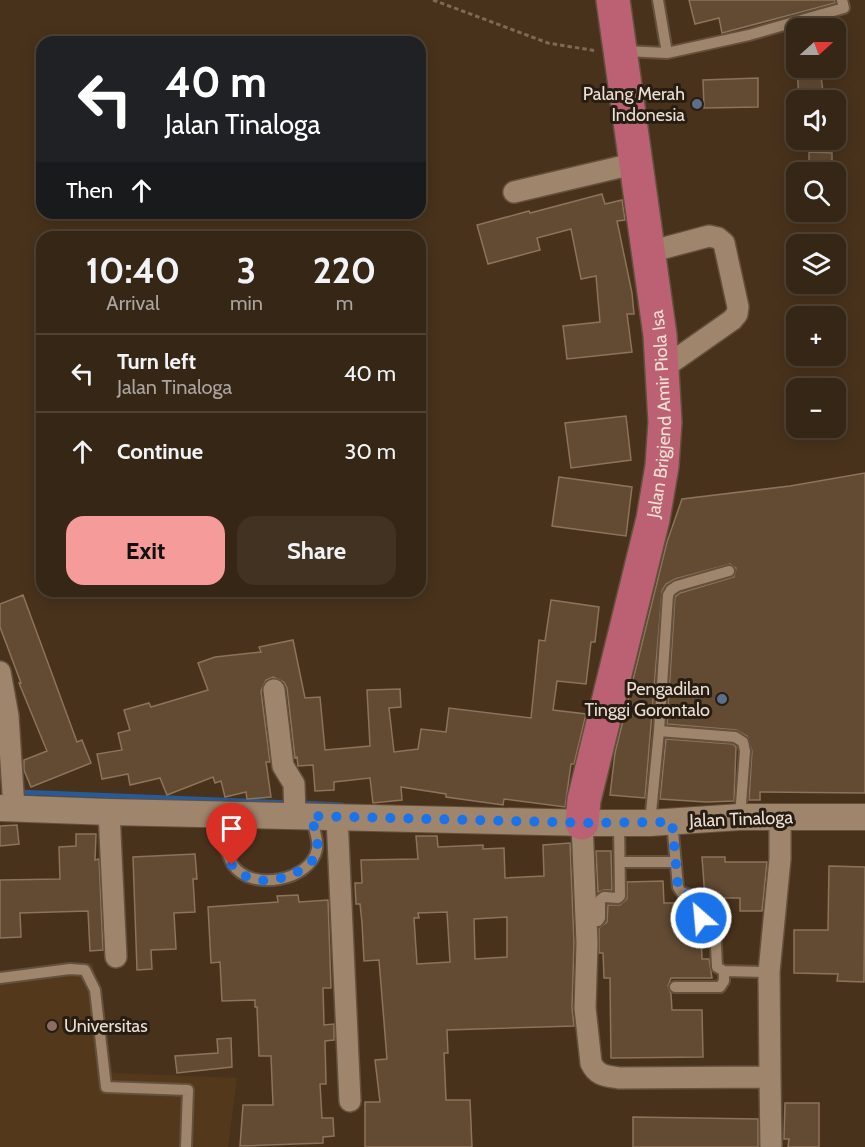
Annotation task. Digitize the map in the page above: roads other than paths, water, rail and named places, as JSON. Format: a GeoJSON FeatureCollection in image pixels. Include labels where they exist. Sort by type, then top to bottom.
{"type":"FeatureCollection","features":[{"type":"Feature","properties":{"kind":"main road","name":"Jalan Brigjend Amir Piola Isa"},"geometry":{"type":"LineString","coordinates":[[582,823],[584,801],[653,519],[662,466],[665,422],[660,335],[622,51],[613,0]]}},
{"type":"Feature","properties":{"kind":"street"},"geometry":{"type":"LineString","coordinates":[[514,192],[637,163]]}},
{"type":"Feature","properties":{"kind":"street"},"geometry":{"type":"LineString","coordinates":[[649,252],[709,236],[718,238],[724,243],[738,307],[737,314],[732,320],[663,369]]}},
{"type":"Feature","properties":{"kind":"street"},"geometry":{"type":"LineString","coordinates":[[0,672],[8,716],[10,800],[109,812],[222,815],[299,808],[294,784],[283,766],[274,690]]}},
{"type":"Feature","properties":{"kind":"street","name":"Jalan Tinaloga"},"geometry":{"type":"LineString","coordinates":[[299,808],[337,817],[582,823],[619,823],[741,812],[780,817],[865,817]]}},
{"type":"Feature","properties":{"kind":"street"},"geometry":{"type":"LineString","coordinates":[[109,812],[116,957]]}},
{"type":"Feature","properties":{"kind":"street"},"geometry":{"type":"LineString","coordinates":[[337,817],[350,1101]]}},
{"type":"Feature","properties":{"kind":"street"},"geometry":{"type":"LineString","coordinates":[[771,1147],[770,972],[780,859],[780,817]]}},
{"type":"Feature","properties":{"kind":"street"},"geometry":{"type":"LineString","coordinates":[[582,823],[586,921],[585,1008],[591,1063],[595,1071],[604,1076],[619,1078],[770,1077]]}},
{"type":"Feature","properties":{"kind":"lane"},"geometry":{"type":"LineString","coordinates":[[658,0],[667,53]]}},
{"type":"Feature","properties":{"kind":"lane"},"geometry":{"type":"LineString","coordinates":[[622,51],[667,53],[749,35],[844,8],[842,0]]}},
{"type":"Feature","properties":{"kind":"lane"},"geometry":{"type":"LineString","coordinates":[[729,571],[677,586],[668,595],[654,779],[658,818],[676,862],[678,887],[681,892],[696,897],[700,904],[701,918],[715,926],[717,968],[724,971],[770,972]]}},
{"type":"Feature","properties":{"kind":"lane"},"geometry":{"type":"LineString","coordinates":[[659,731],[735,737],[743,742],[745,751],[741,812]]}},
{"type":"Feature","properties":{"kind":"lane"},"geometry":{"type":"LineString","coordinates":[[222,815],[225,850],[232,865],[240,873],[267,881],[278,880],[310,865],[318,848],[299,808]]}},
{"type":"Feature","properties":{"kind":"lane"},"geometry":{"type":"LineString","coordinates":[[586,921],[598,921],[600,900],[604,897],[618,898],[620,896],[619,823]]}},
{"type":"Feature","properties":{"kind":"lane"},"geometry":{"type":"LineString","coordinates":[[620,862],[676,862]]}},
{"type":"Feature","properties":{"kind":"lane"},"geometry":{"type":"LineString","coordinates":[[0,978],[70,969],[85,970],[95,990],[106,1087],[188,1090],[186,1147]]}},
{"type":"Feature","properties":{"kind":"lane"},"geometry":{"type":"LineString","coordinates":[[675,987],[720,987],[724,981],[724,971]]}},
{"type":"Feature","properties":{"kind":"waterway"},"geometry":{"type":"LineString","coordinates":[[18,792],[291,803]]}},
{"type":"Feature","properties":{"kind":"waterway"},"geometry":{"type":"LineString","coordinates":[[300,803],[342,805]]}},
{"type":"Feature","properties":{"kind":"place","name":"Palang Merah Indonesia"},"geometry":{"type":"Point","coordinates":[697,104]}},
{"type":"Feature","properties":{"kind":"place","name":"Pengadilan Tinggi Gorontalo"},"geometry":{"type":"Point","coordinates":[722,699]}},
{"type":"Feature","properties":{"kind":"place","name":"Universitas"},"geometry":{"type":"Point","coordinates":[52,1026]}}]}
